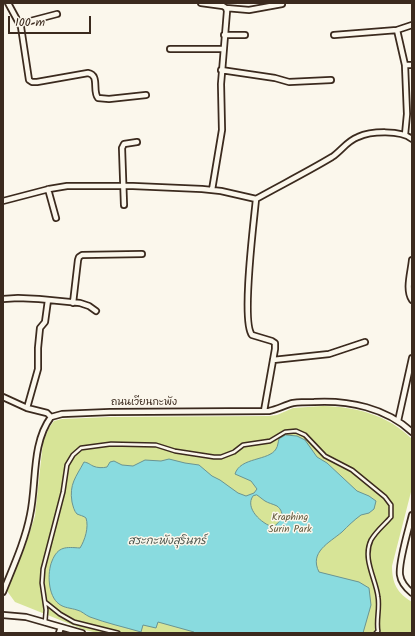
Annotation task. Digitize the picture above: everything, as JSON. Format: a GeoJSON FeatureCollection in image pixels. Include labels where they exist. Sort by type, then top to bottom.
{"type":"FeatureCollection","features":[{"type":"Feature","properties":{"kind":"street"},"geometry":{"type":"LineString","coordinates":[[8,3],[21,27],[27,75],[29,80],[32,82],[53,80],[88,73],[92,74],[94,77],[95,91],[98,98],[109,99],[146,95]]}},
{"type":"Feature","properties":{"kind":"street"},"geometry":{"type":"LineString","coordinates":[[201,3],[226,8],[249,10],[282,4]]}},
{"type":"Feature","properties":{"kind":"street"},"geometry":{"type":"LineString","coordinates":[[212,190],[222,130],[222,70],[226,8]]}},
{"type":"Feature","properties":{"kind":"street"},"geometry":{"type":"LineString","coordinates":[[19,24],[57,14]]}},
{"type":"Feature","properties":{"kind":"street"},"geometry":{"type":"LineString","coordinates":[[334,35],[397,30],[412,25]]}},
{"type":"Feature","properties":{"kind":"street"},"geometry":{"type":"LineString","coordinates":[[397,30],[404,66],[407,114],[404,135]]}},
{"type":"Feature","properties":{"kind":"street"},"geometry":{"type":"LineString","coordinates":[[224,35],[245,35]]}},
{"type":"Feature","properties":{"kind":"street"},"geometry":{"type":"LineString","coordinates":[[170,49],[223,49]]}},
{"type":"Feature","properties":{"kind":"street"},"geometry":{"type":"LineString","coordinates":[[404,66],[412,65]]}},
{"type":"Feature","properties":{"kind":"street"},"geometry":{"type":"LineString","coordinates":[[222,70],[276,78],[289,82],[331,80]]}},
{"type":"Feature","properties":{"kind":"street"},"geometry":{"type":"LineString","coordinates":[[3,201],[48,189],[78,186],[124,186],[212,190],[256,199],[334,156],[348,142],[359,136],[373,133],[385,133],[404,135],[412,140]]}},
{"type":"Feature","properties":{"kind":"street"},"geometry":{"type":"LineString","coordinates":[[124,205],[123,145],[137,142]]}},
{"type":"Feature","properties":{"kind":"street"},"geometry":{"type":"LineString","coordinates":[[48,189],[56,218]]}},
{"type":"Feature","properties":{"kind":"street"},"geometry":{"type":"LineString","coordinates":[[256,199],[248,307],[249,330],[252,335],[275,343],[264,411]]}},
{"type":"Feature","properties":{"kind":"street"},"geometry":{"type":"LineString","coordinates":[[73,302],[79,257],[82,255],[142,254]]}},
{"type":"Feature","properties":{"kind":"street"},"geometry":{"type":"LineString","coordinates":[[412,260],[409,290],[409,296],[412,300]]}},
{"type":"Feature","properties":{"kind":"street"},"geometry":{"type":"LineString","coordinates":[[3,299],[18,298],[73,302],[89,306],[96,311]]}},
{"type":"Feature","properties":{"kind":"street"},"geometry":{"type":"LineString","coordinates":[[27,408],[38,369],[40,328],[45,322],[48,300]]}},
{"type":"Feature","properties":{"kind":"street"},"geometry":{"type":"LineString","coordinates":[[273,360],[328,354],[365,342]]}},
{"type":"Feature","properties":{"kind":"street"},"geometry":{"type":"LineString","coordinates":[[398,421],[412,358]]}},
{"type":"Feature","properties":{"kind":"street"},"geometry":{"type":"LineString","coordinates":[[3,397],[27,408],[47,413],[51,417],[45,426],[40,441],[30,516],[3,592]]}},
{"type":"Feature","properties":{"kind":"street","name":"ถนนเวียนกะพัง"},"geometry":{"type":"LineString","coordinates":[[51,417],[62,414],[110,412],[264,411],[277,410],[293,403],[344,401],[388,415],[412,432]]}},
{"type":"Feature","properties":{"kind":"street"},"geometry":{"type":"LineString","coordinates":[[412,515],[400,574],[404,586],[412,593]]}},
{"type":"Feature","properties":{"kind":"street"},"geometry":{"type":"LineString","coordinates":[[3,615],[26,617],[82,633]]}},
{"type":"Feature","properties":{"kind":"street"},"geometry":{"type":"LineString","coordinates":[[59,633],[62,627]]}},
{"type":"Feature","properties":{"kind":"lane"},"geometry":{"type":"LineString","coordinates":[[45,623],[46,610],[42,584],[43,569],[63,492],[67,465],[73,455],[81,448],[112,444],[156,445],[175,451],[221,457],[234,452],[243,445],[270,441],[285,432],[296,431],[305,435],[325,456],[352,470],[369,483],[385,497],[391,505],[391,517],[371,540],[368,553],[370,568],[378,597],[377,632],[383,633]]}},
{"type":"Feature","properties":{"kind":"lane"},"geometry":{"type":"LineString","coordinates":[[44,602],[74,622],[118,633]]}},
{"type":"Feature","properties":{"kind":"green space","name":"Kraphing Surin Park"},"geometry":{"type":"Polygon","coordinates":[[[323,406],[348,408],[382,418],[403,431],[412,439],[412,488],[392,566],[393,578],[396,587],[407,599],[412,602],[412,633],[98,633],[85,630],[15,602],[7,591],[25,547],[35,516],[43,442],[54,421],[62,419],[109,417],[269,416],[277,415],[293,408],[323,406]]]}},
{"type":"Feature","properties":{"kind":"water","name":"สระกะพังสุรินทร์"},"geometry":{"type":"Polygon","coordinates":[[[286,435],[297,436],[305,440],[317,457],[327,463],[357,491],[376,501],[374,509],[369,513],[361,515],[326,544],[318,553],[317,559],[319,572],[359,582],[369,588],[371,605],[363,633],[194,633],[158,622],[156,628],[143,625],[141,632],[90,617],[79,611],[63,606],[55,600],[51,590],[49,578],[50,566],[54,556],[63,548],[80,548],[86,533],[86,518],[76,513],[71,496],[72,485],[84,462],[95,467],[102,468],[107,467],[110,462],[114,461],[122,465],[133,466],[145,460],[161,461],[169,459],[199,465],[212,476],[238,493],[246,496],[254,493],[257,489],[251,481],[235,474],[238,469],[248,462],[272,453],[277,448],[279,439],[286,435]],[[257,495],[253,496],[251,501],[252,510],[259,519],[273,527],[280,520],[282,514],[280,509],[277,506],[266,502],[257,495]]]}}]}
